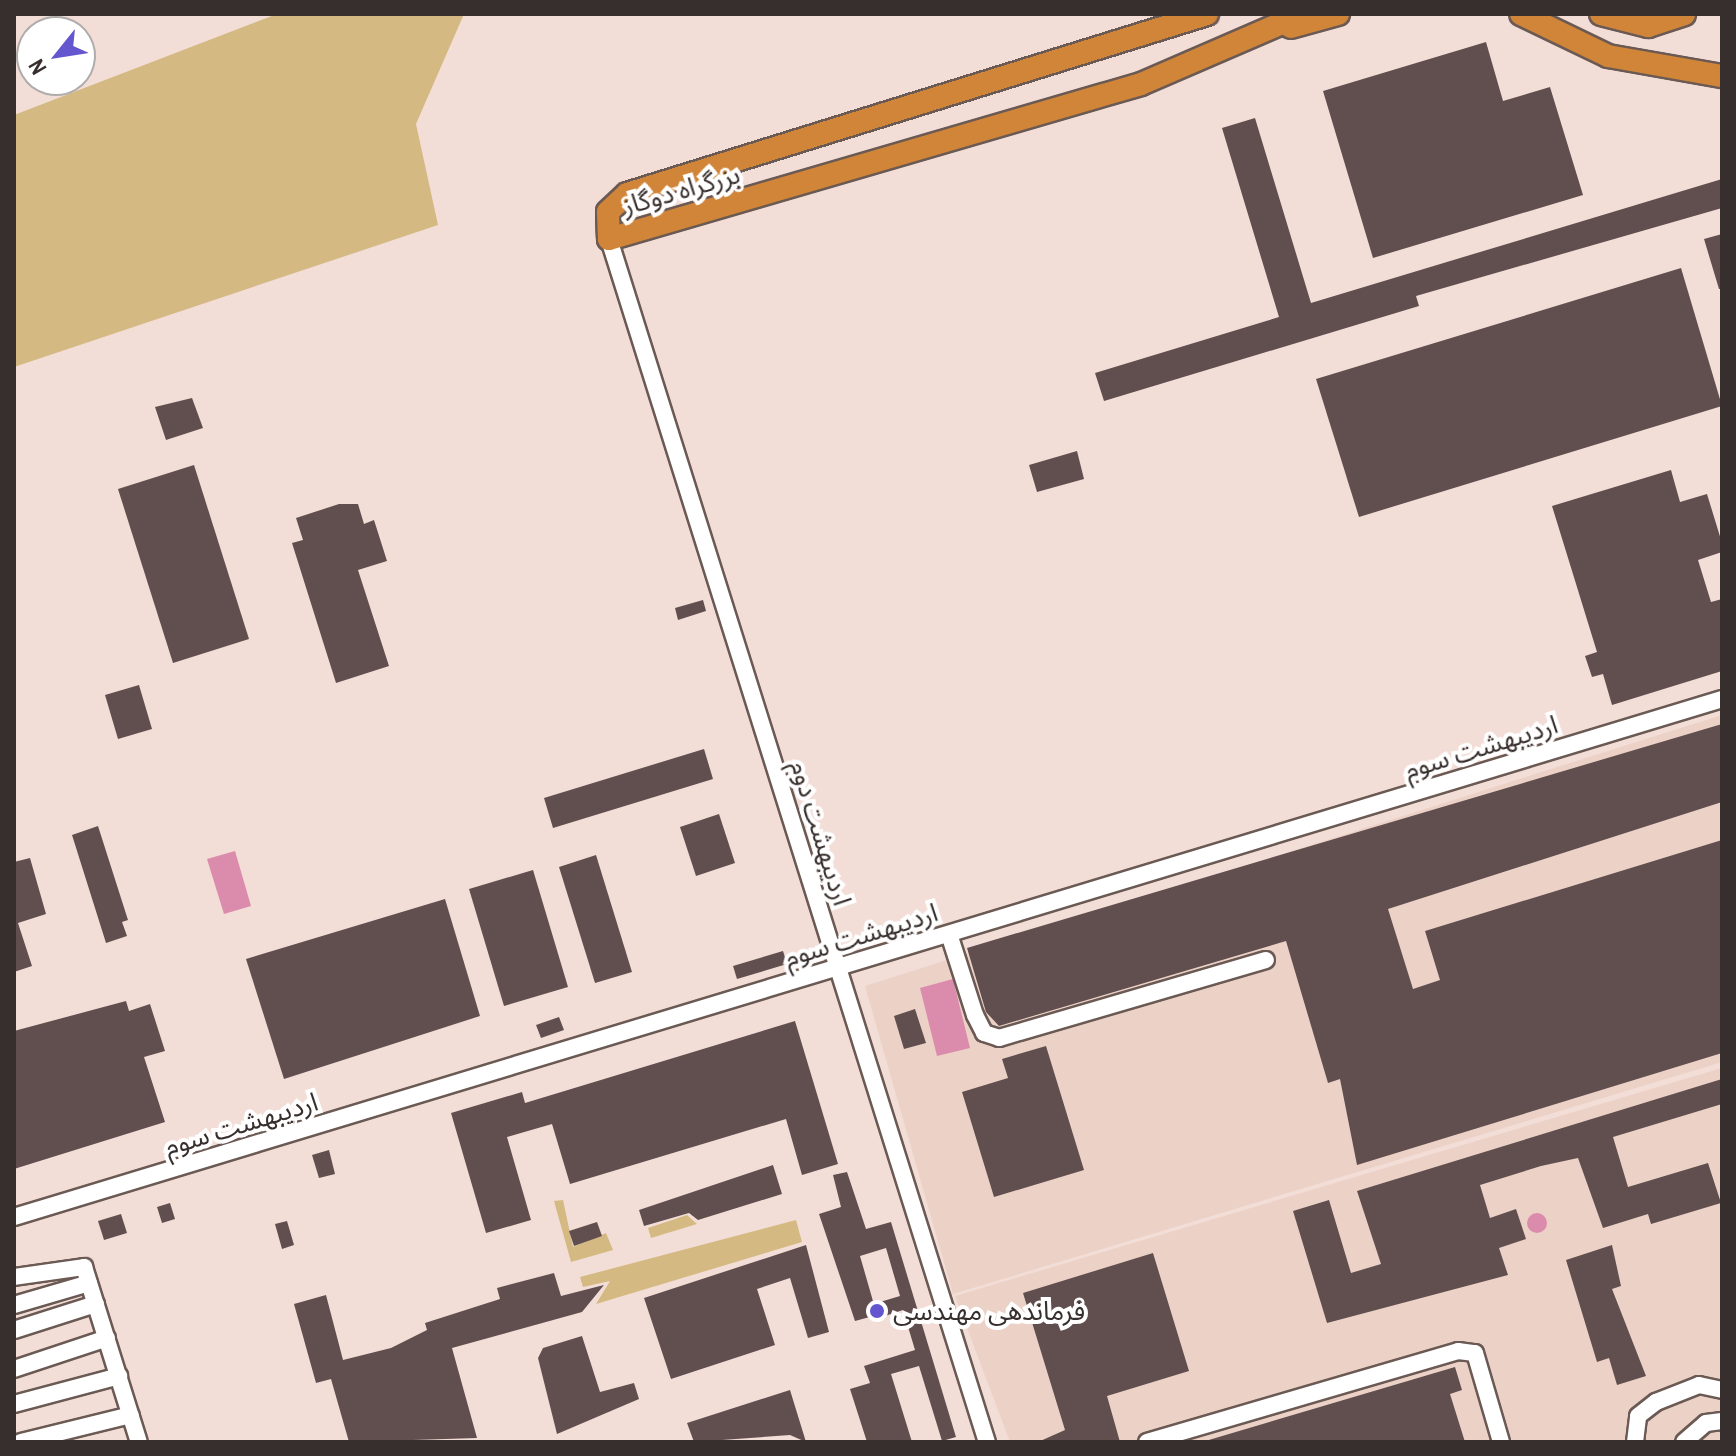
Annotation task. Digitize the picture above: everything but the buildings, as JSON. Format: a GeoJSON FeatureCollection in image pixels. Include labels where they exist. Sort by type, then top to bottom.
{"type":"FeatureCollection","features":[{"type":"Feature","properties":{"kind":"highway","name":"بزرگراه دوگاز"},"geometry":{"type":"LineString","coordinates":[[1207,14],[627,194],[608,212],[609,239],[966,139],[1259,37],[1303,14]]}},
{"type":"Feature","properties":{"kind":"highway"},"geometry":{"type":"LineString","coordinates":[[1259,37],[1338,14]]}},
{"type":"Feature","properties":{"kind":"highway"},"geometry":{"type":"LineString","coordinates":[[1521,14],[1608,56],[1722,76]]}},
{"type":"Feature","properties":{"kind":"highway"},"geometry":{"type":"LineString","coordinates":[[1601,14],[1648,26],[1684,14]]}},
{"type":"Feature","properties":{"kind":"street","name":"اردیبهشت دوم"},"geometry":{"type":"LineString","coordinates":[[609,239],[987,1442]]}},
{"type":"Feature","properties":{"kind":"street","name":"اردیبهشت سوم"},"geometry":{"type":"LineString","coordinates":[[14,1217],[1722,699]]}},
{"type":"Feature","properties":{"kind":"street"},"geometry":{"type":"LineString","coordinates":[[949,934],[980,1024],[999,1038],[1266,960]]}},
{"type":"Feature","properties":{"kind":"street"},"geometry":{"type":"LineString","coordinates":[[14,1277],[73,1264],[84,1267],[139,1442]]}},
{"type":"Feature","properties":{"kind":"street"},"geometry":{"type":"LineString","coordinates":[[14,1305],[89,1283]]}},
{"type":"Feature","properties":{"kind":"street"},"geometry":{"type":"LineString","coordinates":[[14,1330],[96,1304]]}},
{"type":"Feature","properties":{"kind":"street"},"geometry":{"type":"LineString","coordinates":[[14,1369],[107,1338]]}},
{"type":"Feature","properties":{"kind":"street"},"geometry":{"type":"LineString","coordinates":[[1147,1442],[1458,1351],[1475,1353],[1501,1442]]}},
{"type":"Feature","properties":{"kind":"street"},"geometry":{"type":"LineString","coordinates":[[14,1404],[119,1376]]}},
{"type":"Feature","properties":{"kind":"street"},"geometry":{"type":"LineString","coordinates":[[1635,1442],[1638,1416],[1656,1402],[1699,1385],[1722,1390]]}},
{"type":"Feature","properties":{"kind":"street"},"geometry":{"type":"LineString","coordinates":[[21,1442],[131,1415]]}},
{"type":"Feature","properties":{"kind":"street"},"geometry":{"type":"LineString","coordinates":[[1684,1442],[1706,1423],[1722,1421]]}},
{"type":"Feature","properties":{"kind":"shaded area"},"geometry":{"type":"Polygon","coordinates":[[[277,14],[464,14],[416,124],[438,225],[14,367],[14,115],[63,96],[96,96],[96,84],[277,14]]]}},
{"type":"Feature","properties":{"kind":"shaded area"},"geometry":{"type":"Polygon","coordinates":[[[1722,715],[1722,1062],[953,1294],[865,986],[1722,715]]]}},
{"type":"Feature","properties":{"kind":"shaded area"},"geometry":{"type":"Polygon","coordinates":[[[235,851],[251,906],[224,914],[207,859],[235,851]]]}},
{"type":"Feature","properties":{"kind":"shaded area"},"geometry":{"type":"Polygon","coordinates":[[[953,979],[970,1048],[937,1056],[920,988],[953,979]]]}},
{"type":"Feature","properties":{"kind":"shaded area"},"geometry":{"type":"Polygon","coordinates":[[[1722,1068],[1722,1442],[1010,1442],[955,1296],[1722,1068]]]}},
{"type":"Feature","properties":{"kind":"shaded area"},"geometry":{"type":"Polygon","coordinates":[[[563,1200],[573,1247],[606,1233],[613,1250],[571,1262],[554,1201],[563,1200]]]}},
{"type":"Feature","properties":{"kind":"shaded area"},"geometry":{"type":"Polygon","coordinates":[[[1533,1213],[1541,1213],[1547,1223],[1541,1233],[1533,1233],[1527,1227],[1527,1219],[1533,1213]]]}},
{"type":"Feature","properties":{"kind":"shaded area"},"geometry":{"type":"Polygon","coordinates":[[[687,1215],[697,1224],[651,1238],[648,1228],[687,1215]]]}},
{"type":"Feature","properties":{"kind":"shaded area"},"geometry":{"type":"Polygon","coordinates":[[[796,1220],[802,1242],[596,1304],[610,1281],[583,1287],[580,1277],[796,1220]]]}},
{"type":"Feature","properties":{"kind":"place","name":"فرماندهی مهندسی"},"geometry":{"type":"Point","coordinates":[877,1311]}}]}
